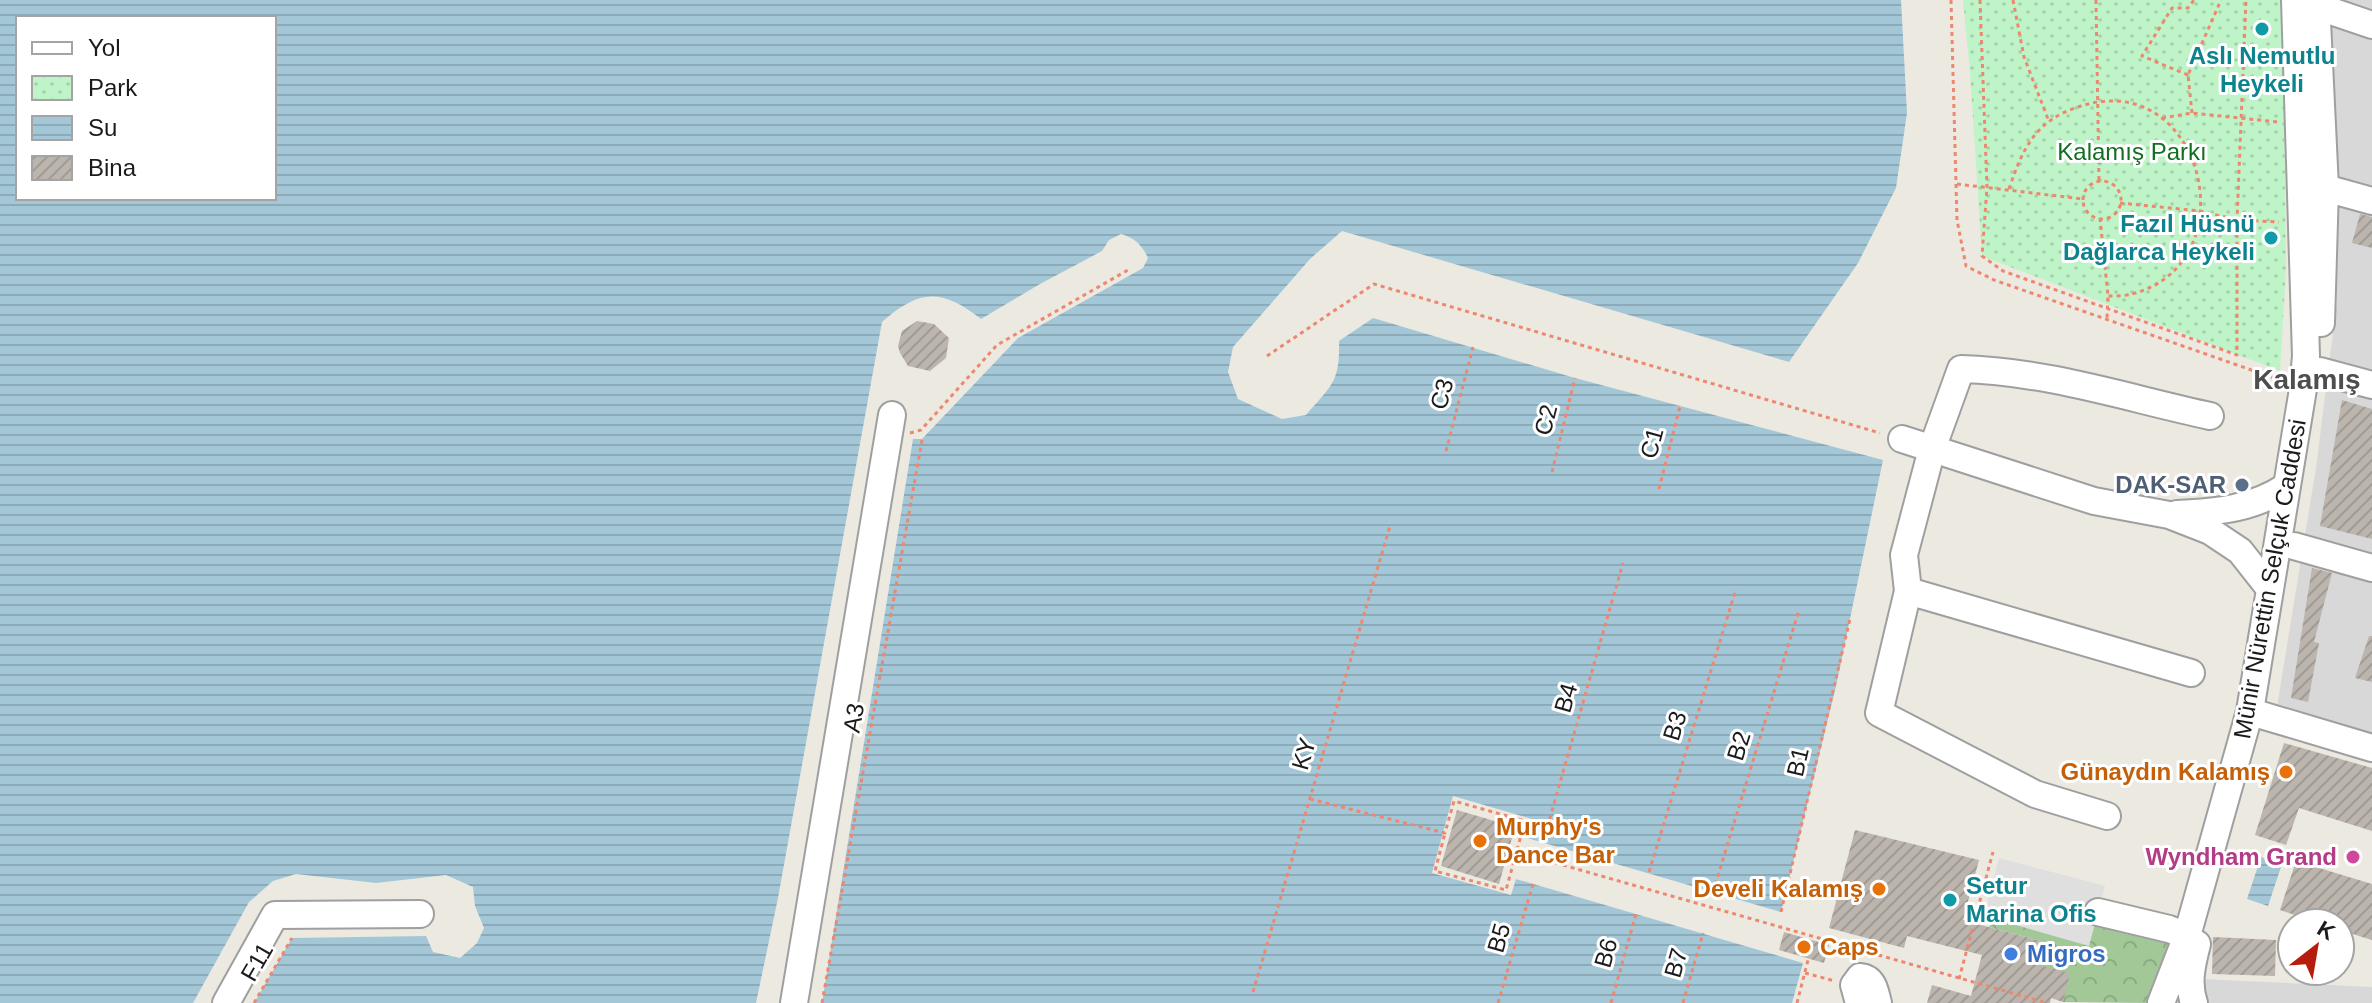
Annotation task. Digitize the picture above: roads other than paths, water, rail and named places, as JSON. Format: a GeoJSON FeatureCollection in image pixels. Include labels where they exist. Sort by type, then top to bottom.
{"type":"FeatureCollection","features":[{"type":"Feature","properties":{"kind":"street"},"geometry":{"type":"LineString","coordinates":[[2309,2],[2372,25]]}},
{"type":"Feature","properties":{"kind":"street","name":"Münir Nürettin Selçuk Caddesi"},"geometry":{"type":"LineString","coordinates":[[2161,1003],[2187,936],[2250,711],[2287,486],[2312,380],[2306,356],[2299,124],[2309,2]]}},
{"type":"Feature","properties":{"kind":"street","name":"Münir Nürettin Selçuk Caddesi"},"geometry":{"type":"LineString","coordinates":[[2194,1003],[2190,991],[2195,953],[2261,715],[2294,546],[2312,380],[2325,188],[2309,2]]}},
{"type":"Feature","properties":{"kind":"street"},"geometry":{"type":"LineString","coordinates":[[2325,188],[2372,201]]}},
{"type":"Feature","properties":{"kind":"street"},"geometry":{"type":"LineString","coordinates":[[2107,816],[2035,794],[1879,713],[1908,591],[1904,555],[1932,449],[1961,369],[1989,370],[2086,385],[2210,416]]}},
{"type":"Feature","properties":{"kind":"street"},"geometry":{"type":"LineString","coordinates":[[2312,380],[2372,385]]}},
{"type":"Feature","properties":{"kind":"street"},"geometry":{"type":"LineString","coordinates":[[794,1003],[900,425]]}},
{"type":"Feature","properties":{"kind":"street"},"geometry":{"type":"LineString","coordinates":[[1902,439],[2094,501],[2169,515],[2227,541],[2258,570],[2270,589]]}},
{"type":"Feature","properties":{"kind":"street"},"geometry":{"type":"LineString","coordinates":[[2169,515],[2240,508],[2268,499],[2287,486]]}},
{"type":"Feature","properties":{"kind":"street"},"geometry":{"type":"LineString","coordinates":[[2294,546],[2372,568]]}},
{"type":"Feature","properties":{"kind":"street"},"geometry":{"type":"LineString","coordinates":[[1908,591],[2191,673]]}},
{"type":"Feature","properties":{"kind":"street"},"geometry":{"type":"LineString","coordinates":[[2261,715],[2372,748]]}},
{"type":"Feature","properties":{"kind":"street"},"geometry":{"type":"LineString","coordinates":[[2098,912],[2187,936]]}},
{"type":"Feature","properties":{"kind":"street"},"geometry":{"type":"LineString","coordinates":[[226,1003],[275,915],[420,914]]}},
{"type":"Feature","properties":{"kind":"street"},"geometry":{"type":"LineString","coordinates":[[1857,994],[1860,977],[1869,980],[1878,1003]]}},
{"type":"Feature","properties":{"kind":"street"},"geometry":{"type":"LineString","coordinates":[[2172,1003],[2185,1003]]}},
{"type":"Feature","properties":{"kind":"water"},"geometry":{"type":"Polygon","coordinates":[[[0,0],[1901,0],[1907,113],[1896,188],[1858,263],[1789,362],[1342,231],[1310,259],[1233,347],[1228,372],[1238,399],[1282,419],[1306,415],[1333,382],[1338,366],[1339,341],[1373,318],[1575,378],[1883,460],[1836,686],[1781,912],[1527,838],[1532,819],[1453,796],[1432,873],[1511,895],[1516,879],[1803,963],[1792,1003],[822,1003],[913,439],[922,439],[1018,338],[1143,268],[1148,258],[1143,249],[1121,234],[1109,240],[1102,251],[981,319],[954,302],[931,296],[908,303],[882,322],[778,898],[756,1003],[254,1003],[292,938],[426,936],[433,952],[460,958],[477,943],[484,928],[475,906],[473,887],[446,875],[376,883],[296,874],[273,881],[249,902],[193,1003],[0,1003],[0,0]]]}},
{"type":"Feature","properties":{"kind":"water"},"geometry":{"type":"Polygon","coordinates":[[[2261,857],[2282,864],[2268,906],[2247,899],[2261,857]]]}},
{"type":"Feature","properties":{"kind":"place","name":"Aslı Nemutlu Heykeli"},"geometry":{"type":"Point","coordinates":[2262,29]}},
{"type":"Feature","properties":{"kind":"place","name":"Fazıl Hüsnü Dağlarca Heykeli"},"geometry":{"type":"Point","coordinates":[2271,238]}},
{"type":"Feature","properties":{"kind":"place","name":"DAK-SAR"},"geometry":{"type":"Point","coordinates":[2242,485]}},
{"type":"Feature","properties":{"kind":"place","name":"Günaydın Kalamış"},"geometry":{"type":"Point","coordinates":[2286,772]}},
{"type":"Feature","properties":{"kind":"place","name":"Murphy's Dance Bar"},"geometry":{"type":"Point","coordinates":[1480,841]}},
{"type":"Feature","properties":{"kind":"place","name":"Wyndham Grand"},"geometry":{"type":"Point","coordinates":[2353,857]}},
{"type":"Feature","properties":{"kind":"place","name":"Develi Kalamış"},"geometry":{"type":"Point","coordinates":[1879,889]}},
{"type":"Feature","properties":{"kind":"place","name":"Setur Marina Ofis"},"geometry":{"type":"Point","coordinates":[1950,900]}},
{"type":"Feature","properties":{"kind":"place","name":"Caps"},"geometry":{"type":"Point","coordinates":[1804,947]}},
{"type":"Feature","properties":{"kind":"place","name":"Migros"},"geometry":{"type":"Point","coordinates":[2011,954]}},
{"type":"Feature","properties":{"kind":"district","name":"Kalamış"},"geometry":{"type":"Point","coordinates":[2307,379]}},
{"type":"Feature","properties":{"kind":"park label","name":"Kalamış Parkı"},"geometry":{"type":"Point","coordinates":[2132,152]}}]}
